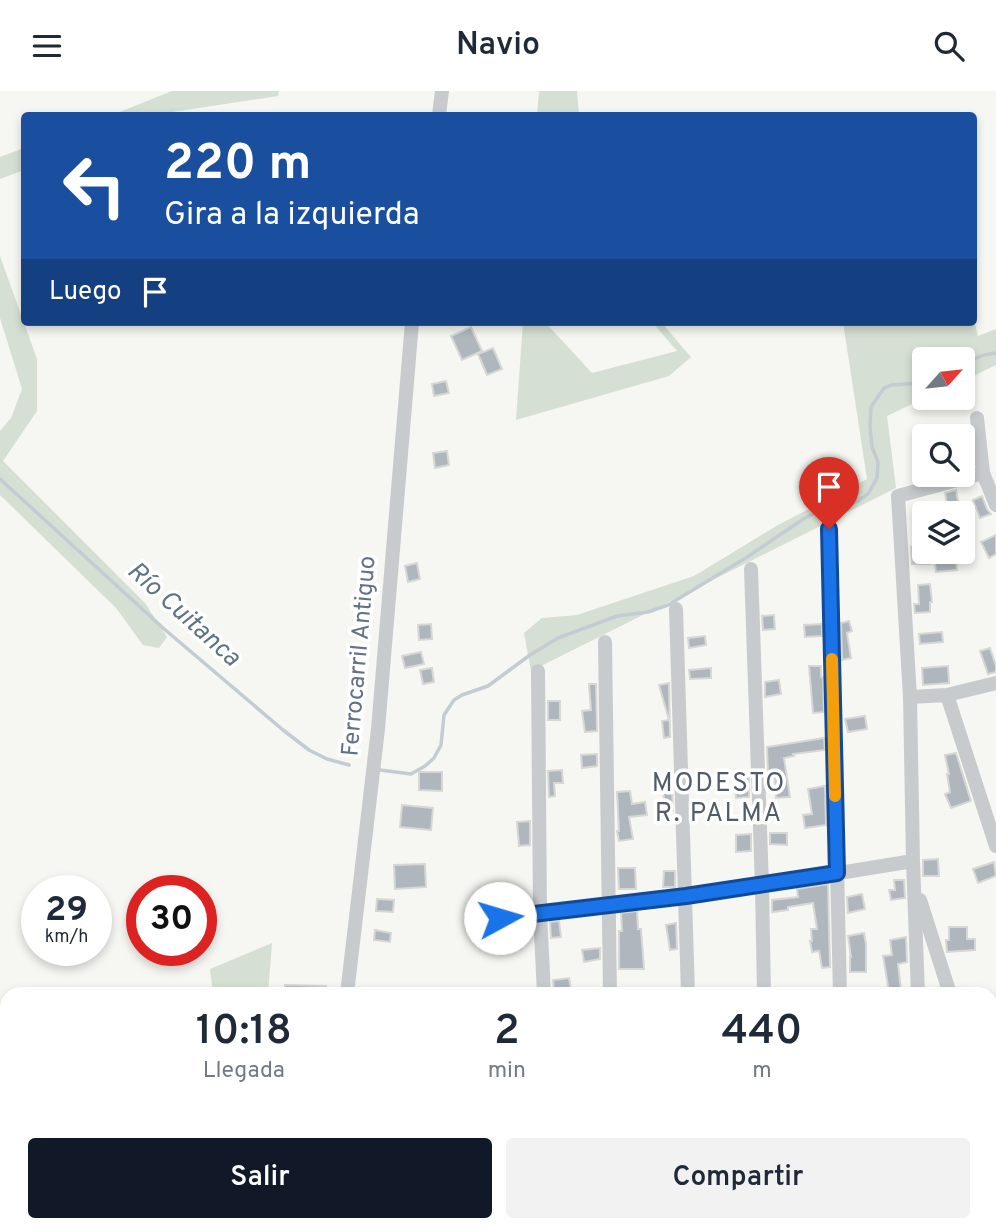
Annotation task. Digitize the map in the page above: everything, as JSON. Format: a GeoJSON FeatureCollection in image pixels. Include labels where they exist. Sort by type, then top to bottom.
{"type":"FeatureCollection","features":[{"type":"Feature","properties":{"kind":"street"},"geometry":{"type":"LineString","coordinates":[[439,112],[442,91]]}},
{"type":"Feature","properties":{"kind":"street","name":"Ferrocarril Antiguo"},"geometry":{"type":"LineString","coordinates":[[348,987],[378,729],[412,326]]}},
{"type":"Feature","properties":{"kind":"street"},"geometry":{"type":"LineString","coordinates":[[977,418],[983,473],[996,506]]}},
{"type":"Feature","properties":{"kind":"street"},"geometry":{"type":"LineString","coordinates":[[918,987],[910,697],[898,496],[983,473]]}},
{"type":"Feature","properties":{"kind":"street"},"geometry":{"type":"LineString","coordinates":[[829,529],[840,987]]}},
{"type":"Feature","properties":{"kind":"street"},"geometry":{"type":"LineString","coordinates":[[751,569],[764,987]]}},
{"type":"Feature","properties":{"kind":"street"},"geometry":{"type":"LineString","coordinates":[[676,608],[688,987]]}},
{"type":"Feature","properties":{"kind":"street"},"geometry":{"type":"LineString","coordinates":[[605,642],[610,987]]}},
{"type":"Feature","properties":{"kind":"street"},"geometry":{"type":"LineString","coordinates":[[538,671],[540,914],[544,987]]}},
{"type":"Feature","properties":{"kind":"street"},"geometry":{"type":"LineString","coordinates":[[910,697],[947,695],[996,683]]}},
{"type":"Feature","properties":{"kind":"street"},"geometry":{"type":"LineString","coordinates":[[947,695],[996,846]]}},
{"type":"Feature","properties":{"kind":"street"},"geometry":{"type":"LineString","coordinates":[[500,918],[762,886],[914,861]]}},
{"type":"Feature","properties":{"kind":"street"},"geometry":{"type":"LineString","coordinates":[[914,882],[948,987]]}},
{"type":"Feature","properties":{"kind":"shaded area"},"geometry":{"type":"Polygon","coordinates":[[[172,91],[279,91],[278,96],[173,112],[120,112],[172,91]]]}},
{"type":"Feature","properties":{"kind":"shaded area"},"geometry":{"type":"Polygon","coordinates":[[[539,91],[577,91],[579,112],[537,112],[539,91]]]}},
{"type":"Feature","properties":{"kind":"shaded area"},"geometry":{"type":"Polygon","coordinates":[[[21,149],[21,171],[0,179],[0,157],[21,149]]]}},
{"type":"Feature","properties":{"kind":"shaded area"},"geometry":{"type":"Polygon","coordinates":[[[0,256],[21,314],[21,326],[25,326],[37,359],[37,411],[3,461],[145,603],[167,637],[159,648],[143,645],[116,608],[0,495],[0,431],[11,418],[22,389],[0,318],[0,256]]]}},
{"type":"Feature","properties":{"kind":"shaded area"},"geometry":{"type":"Polygon","coordinates":[[[523,326],[549,326],[592,373],[677,351],[655,326],[664,326],[691,357],[669,376],[516,420],[523,326]]]}},
{"type":"Feature","properties":{"kind":"shaded area"},"geometry":{"type":"Polygon","coordinates":[[[844,326],[976,326],[978,336],[996,329],[996,365],[975,375],[975,347],[912,347],[912,404],[887,416],[896,488],[531,671],[524,633],[542,618],[577,615],[694,576],[778,525],[867,479],[844,326]]]}},
{"type":"Feature","properties":{"kind":"shaded area"},"geometry":{"type":"Polygon","coordinates":[[[272,943],[269,987],[212,987],[210,969],[272,943]]]}},
{"type":"Feature","properties":{"kind":"building"},"geometry":{"type":"Polygon","coordinates":[[[471,327],[482,351],[462,360],[451,336],[471,327]]]}},
{"type":"Feature","properties":{"kind":"building"},"geometry":{"type":"Polygon","coordinates":[[[493,348],[502,369],[487,375],[478,354],[493,348]]]}},
{"type":"Feature","properties":{"kind":"building"},"geometry":{"type":"Polygon","coordinates":[[[446,381],[449,393],[434,396],[432,384],[446,381]]]}},
{"type":"Feature","properties":{"kind":"building"},"geometry":{"type":"Polygon","coordinates":[[[447,451],[449,465],[435,468],[433,453],[447,451]]]}},
{"type":"Feature","properties":{"kind":"building"},"geometry":{"type":"Polygon","coordinates":[[[956,490],[958,501],[946,501],[945,493],[956,490]]]}},
{"type":"Feature","properties":{"kind":"building"},"geometry":{"type":"Polygon","coordinates":[[[982,496],[991,514],[980,518],[973,500],[982,496]]]}},
{"type":"Feature","properties":{"kind":"building"},"geometry":{"type":"Polygon","coordinates":[[[996,535],[996,554],[989,558],[981,542],[996,535]]]}},
{"type":"Feature","properties":{"kind":"building"},"geometry":{"type":"Polygon","coordinates":[[[417,563],[420,579],[408,582],[405,566],[417,563]]]}},
{"type":"Feature","properties":{"kind":"building"},"geometry":{"type":"Polygon","coordinates":[[[935,564],[957,564],[957,570],[936,572],[935,564]]]}},
{"type":"Feature","properties":{"kind":"building"},"geometry":{"type":"Polygon","coordinates":[[[930,584],[930,612],[915,613],[914,604],[919,604],[918,585],[930,584]]]}},
{"type":"Feature","properties":{"kind":"building"},"geometry":{"type":"Polygon","coordinates":[[[774,615],[775,629],[763,630],[762,616],[774,615]]]}},
{"type":"Feature","properties":{"kind":"building"},"geometry":{"type":"Polygon","coordinates":[[[849,621],[852,631],[847,633],[851,658],[842,660],[841,623],[849,621]]]}},
{"type":"Feature","properties":{"kind":"building"},"geometry":{"type":"Polygon","coordinates":[[[431,624],[432,639],[419,640],[418,625],[431,624]]]}},
{"type":"Feature","properties":{"kind":"building"},"geometry":{"type":"Polygon","coordinates":[[[822,624],[822,636],[805,637],[804,625],[822,624]]]}},
{"type":"Feature","properties":{"kind":"building"},"geometry":{"type":"Polygon","coordinates":[[[942,632],[943,642],[920,644],[919,634],[942,632]]]}},
{"type":"Feature","properties":{"kind":"building"},"geometry":{"type":"Polygon","coordinates":[[[705,636],[706,645],[689,648],[688,638],[705,636]]]}},
{"type":"Feature","properties":{"kind":"building"},"geometry":{"type":"Polygon","coordinates":[[[990,648],[996,672],[988,674],[980,651],[990,648]]]}},
{"type":"Feature","properties":{"kind":"building"},"geometry":{"type":"Polygon","coordinates":[[[421,652],[424,664],[405,668],[402,656],[421,652]]]}},
{"type":"Feature","properties":{"kind":"building"},"geometry":{"type":"Polygon","coordinates":[[[809,666],[821,666],[824,712],[813,713],[809,666]]]}},
{"type":"Feature","properties":{"kind":"building"},"geometry":{"type":"Polygon","coordinates":[[[948,666],[949,683],[923,685],[922,668],[948,666]]]}},
{"type":"Feature","properties":{"kind":"building"},"geometry":{"type":"Polygon","coordinates":[[[432,668],[434,682],[423,684],[420,670],[432,668]]]}},
{"type":"Feature","properties":{"kind":"building"},"geometry":{"type":"Polygon","coordinates":[[[711,668],[711,678],[690,679],[689,670],[711,668]]]}},
{"type":"Feature","properties":{"kind":"building"},"geometry":{"type":"Polygon","coordinates":[[[779,680],[781,694],[765,697],[765,682],[779,680]]]}},
{"type":"Feature","properties":{"kind":"building"},"geometry":{"type":"Polygon","coordinates":[[[669,683],[670,737],[664,738],[662,721],[669,720],[659,685],[669,683]]]}},
{"type":"Feature","properties":{"kind":"building"},"geometry":{"type":"Polygon","coordinates":[[[589,684],[596,684],[597,731],[585,732],[582,711],[591,710],[589,684]]]}},
{"type":"Feature","properties":{"kind":"building"},"geometry":{"type":"Polygon","coordinates":[[[548,701],[560,701],[560,720],[548,720],[548,701]]]}},
{"type":"Feature","properties":{"kind":"building"},"geometry":{"type":"Polygon","coordinates":[[[865,716],[867,729],[848,732],[845,719],[865,716]]]}},
{"type":"Feature","properties":{"kind":"building"},"geometry":{"type":"Polygon","coordinates":[[[824,738],[825,750],[793,754],[794,756],[784,758],[790,797],[776,798],[774,771],[768,772],[767,747],[824,738]]]}},
{"type":"Feature","properties":{"kind":"building"},"geometry":{"type":"Polygon","coordinates":[[[956,753],[971,801],[951,808],[945,794],[950,792],[945,755],[956,753]]]}},
{"type":"Feature","properties":{"kind":"building"},"geometry":{"type":"Polygon","coordinates":[[[597,754],[597,766],[582,768],[581,755],[597,754]]]}},
{"type":"Feature","properties":{"kind":"building"},"geometry":{"type":"Polygon","coordinates":[[[562,770],[563,783],[554,783],[555,796],[549,797],[548,771],[562,770]]]}},
{"type":"Feature","properties":{"kind":"building"},"geometry":{"type":"Polygon","coordinates":[[[419,772],[442,772],[442,791],[419,790],[419,772]]]}},
{"type":"Feature","properties":{"kind":"building"},"geometry":{"type":"Polygon","coordinates":[[[749,775],[749,797],[736,798],[734,777],[749,775]]]}},
{"type":"Feature","properties":{"kind":"building"},"geometry":{"type":"Polygon","coordinates":[[[825,786],[826,825],[805,828],[803,815],[812,814],[808,789],[825,786]]]}},
{"type":"Feature","properties":{"kind":"building"},"geometry":{"type":"Polygon","coordinates":[[[672,787],[673,811],[664,812],[662,789],[672,787]]]}},
{"type":"Feature","properties":{"kind":"building"},"geometry":{"type":"Polygon","coordinates":[[[630,791],[632,804],[645,802],[647,815],[629,817],[633,839],[619,841],[617,792],[630,791]]]}},
{"type":"Feature","properties":{"kind":"building"},"geometry":{"type":"Polygon","coordinates":[[[402,805],[433,808],[431,830],[400,827],[402,805]]]}},
{"type":"Feature","properties":{"kind":"building"},"geometry":{"type":"Polygon","coordinates":[[[530,821],[530,845],[519,846],[517,822],[530,821]]]}},
{"type":"Feature","properties":{"kind":"building"},"geometry":{"type":"Polygon","coordinates":[[[770,833],[787,833],[787,845],[770,844],[770,833]]]}},
{"type":"Feature","properties":{"kind":"building"},"geometry":{"type":"Polygon","coordinates":[[[751,834],[751,851],[736,852],[736,835],[751,834]]]}},
{"type":"Feature","properties":{"kind":"building"},"geometry":{"type":"Polygon","coordinates":[[[938,859],[939,876],[923,876],[923,860],[938,859]]]}},
{"type":"Feature","properties":{"kind":"building"},"geometry":{"type":"Polygon","coordinates":[[[994,862],[996,876],[978,883],[973,869],[994,862]]]}},
{"type":"Feature","properties":{"kind":"building"},"geometry":{"type":"Polygon","coordinates":[[[425,864],[426,887],[395,889],[394,865],[425,864]]]}},
{"type":"Feature","properties":{"kind":"building"},"geometry":{"type":"Polygon","coordinates":[[[618,868],[635,868],[636,889],[619,889],[618,868]]]}},
{"type":"Feature","properties":{"kind":"building"},"geometry":{"type":"Polygon","coordinates":[[[664,871],[675,871],[675,887],[663,887],[664,871]]]}},
{"type":"Feature","properties":{"kind":"building"},"geometry":{"type":"Polygon","coordinates":[[[894,880],[904,880],[905,898],[891,900],[889,890],[895,890],[894,880]]]}},
{"type":"Feature","properties":{"kind":"building"},"geometry":{"type":"Polygon","coordinates":[[[828,884],[830,967],[822,968],[819,951],[812,952],[810,941],[811,929],[817,929],[813,903],[772,912],[772,900],[798,897],[797,889],[828,884]]]}},
{"type":"Feature","properties":{"kind":"building"},"geometry":{"type":"Polygon","coordinates":[[[862,894],[865,909],[848,913],[847,897],[862,894]]]}},
{"type":"Feature","properties":{"kind":"building"},"geometry":{"type":"Polygon","coordinates":[[[377,899],[394,900],[393,912],[376,911],[377,899]]]}},
{"type":"Feature","properties":{"kind":"building"},"geometry":{"type":"Polygon","coordinates":[[[637,911],[644,969],[619,969],[621,913],[637,911]]]}},
{"type":"Feature","properties":{"kind":"building"},"geometry":{"type":"Polygon","coordinates":[[[559,921],[561,937],[551,938],[550,922],[559,921]]]}},
{"type":"Feature","properties":{"kind":"building"},"geometry":{"type":"Polygon","coordinates":[[[676,923],[677,949],[670,950],[666,925],[676,923]]]}},
{"type":"Feature","properties":{"kind":"building"},"geometry":{"type":"Polygon","coordinates":[[[949,927],[967,927],[967,939],[975,939],[975,950],[947,952],[949,927]]]}},
{"type":"Feature","properties":{"kind":"building"},"geometry":{"type":"Polygon","coordinates":[[[375,930],[391,933],[390,942],[374,940],[375,930]]]}},
{"type":"Feature","properties":{"kind":"building"},"geometry":{"type":"Polygon","coordinates":[[[864,933],[866,972],[850,972],[848,936],[864,933]]]}},
{"type":"Feature","properties":{"kind":"building"},"geometry":{"type":"Polygon","coordinates":[[[906,937],[907,962],[898,964],[901,987],[888,987],[883,956],[892,955],[890,940],[906,937]]]}},
{"type":"Feature","properties":{"kind":"building"},"geometry":{"type":"Polygon","coordinates":[[[600,948],[600,959],[584,962],[582,950],[600,948]]]}},
{"type":"Feature","properties":{"kind":"building"},"geometry":{"type":"Polygon","coordinates":[[[569,978],[570,987],[554,987],[553,980],[569,978]]]}},
{"type":"Feature","properties":{"kind":"building"},"geometry":{"type":"Polygon","coordinates":[[[285,985],[326,986],[326,987],[285,985]]]}},
{"type":"Feature","properties":{"kind":"waterway","name":"Río Cuitanca"},"geometry":{"type":"LineString","coordinates":[[975,359],[996,353]]}},
{"type":"Feature","properties":{"kind":"waterway","name":"Río Cuitanca"},"geometry":{"type":"LineString","coordinates":[[380,770],[411,774],[425,766],[434,758],[441,745],[444,715],[454,700],[488,686],[558,638],[617,616],[648,612],[668,605],[805,518],[819,511],[858,501],[868,494],[877,478],[878,462],[872,447],[871,407],[884,388],[912,384]]}},
{"type":"Feature","properties":{"kind":"waterway","name":"Río Cuitanca"},"geometry":{"type":"LineString","coordinates":[[0,479],[163,628],[283,730],[309,750],[327,759],[349,765]]}},
{"type":"Feature","properties":{"kind":"slow traffic"},"geometry":{"type":"LineString","coordinates":[[832,659],[835,796]]}},
{"type":"Feature","properties":{"kind":"district","name":"MODESTO R. PALMA"},"geometry":{"type":"Point","coordinates":[719,798]}},
{"type":"Feature","properties":{"kind":"route"},"geometry":{"type":"LineString","coordinates":[[500,918],[762,886],[837,873],[829,529]]}}]}
